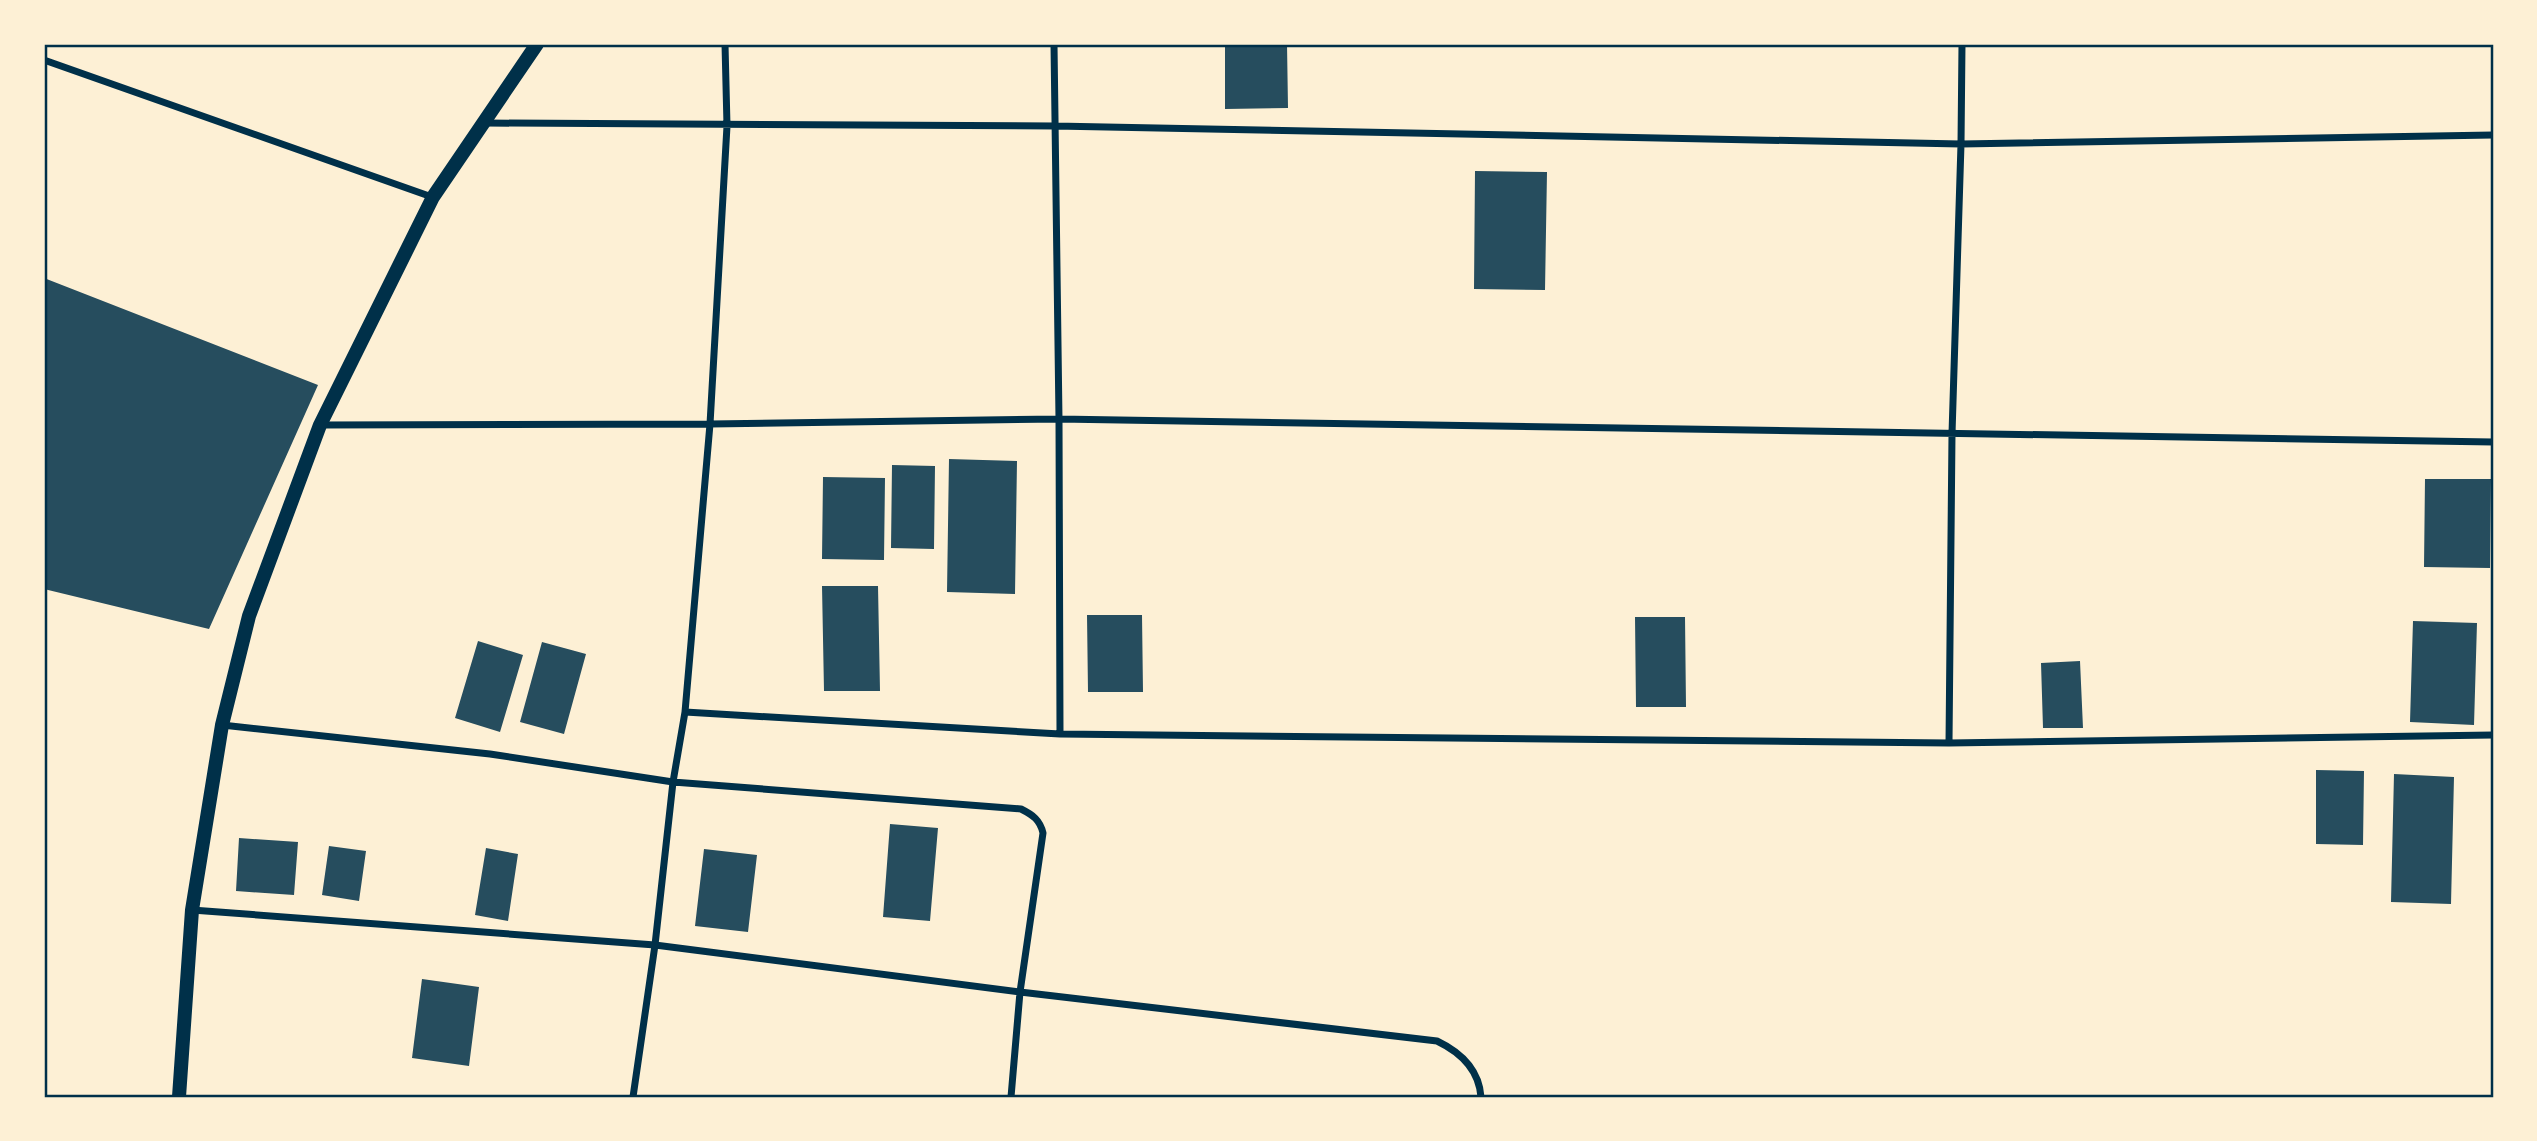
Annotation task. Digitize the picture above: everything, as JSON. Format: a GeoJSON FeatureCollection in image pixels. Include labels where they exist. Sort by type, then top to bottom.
{"type":"FeatureCollection","features":[{"type":"Feature","properties":{"kind":"main road"},"geometry":{"type":"LineString","coordinates":[[179,1097],[192,910],[222,725],[248,616],[320,425],[433,197],[537,44]]}},
{"type":"Feature","properties":{"kind":"street"},"geometry":{"type":"LineString","coordinates":[[633,1097],[655,944],[673,782],[685,712],[710,424],[727,126],[725,44]]}},
{"type":"Feature","properties":{"kind":"street"},"geometry":{"type":"LineString","coordinates":[[1054,44],[1060,733]]}},
{"type":"Feature","properties":{"kind":"street"},"geometry":{"type":"LineString","coordinates":[[1949,743],[1952,434],[1962,44]]}},
{"type":"Feature","properties":{"kind":"street"},"geometry":{"type":"LineString","coordinates":[[44,60],[433,197]]}},
{"type":"Feature","properties":{"kind":"street"},"geometry":{"type":"LineString","coordinates":[[483,123],[1055,126],[1961,144],[2493,135]]}},
{"type":"Feature","properties":{"kind":"street"},"geometry":{"type":"LineString","coordinates":[[320,425],[710,424],[1059,419],[2493,442]]}},
{"type":"Feature","properties":{"kind":"street"},"geometry":{"type":"LineString","coordinates":[[685,712],[1060,733],[1949,743],[2493,735]]}},
{"type":"Feature","properties":{"kind":"street"},"geometry":{"type":"LineString","coordinates":[[222,725],[490,754],[673,782],[1021,809],[1041,824],[1043,833],[1020,992],[1011,1097]]}},
{"type":"Feature","properties":{"kind":"street"},"geometry":{"type":"LineString","coordinates":[[192,910],[655,944],[1020,992],[1437,1041],[1455,1050],[1472,1067],[1481,1097]]}},
{"type":"Feature","properties":{"kind":"building"},"geometry":{"type":"Polygon","coordinates":[[[1225,44],[1287,44],[1288,108],[1225,109],[1225,44]]]}},
{"type":"Feature","properties":{"kind":"building"},"geometry":{"type":"Polygon","coordinates":[[[1475,171],[1547,172],[1545,290],[1474,289],[1475,171]]]}},
{"type":"Feature","properties":{"kind":"building"},"geometry":{"type":"Polygon","coordinates":[[[44,278],[318,385],[209,629],[44,589],[44,278]]]}},
{"type":"Feature","properties":{"kind":"building"},"geometry":{"type":"Polygon","coordinates":[[[949,459],[1017,461],[1015,594],[947,592],[949,459]]]}},
{"type":"Feature","properties":{"kind":"building"},"geometry":{"type":"Polygon","coordinates":[[[892,465],[935,466],[934,549],[891,548],[892,465]]]}},
{"type":"Feature","properties":{"kind":"building"},"geometry":{"type":"Polygon","coordinates":[[[823,477],[885,478],[884,560],[822,559],[823,477]]]}},
{"type":"Feature","properties":{"kind":"building"},"geometry":{"type":"Polygon","coordinates":[[[2425,479],[2491,479],[2490,568],[2424,567],[2425,479]]]}},
{"type":"Feature","properties":{"kind":"building"},"geometry":{"type":"Polygon","coordinates":[[[822,586],[878,586],[880,691],[824,691],[822,586]]]}},
{"type":"Feature","properties":{"kind":"building"},"geometry":{"type":"Polygon","coordinates":[[[1087,615],[1142,615],[1143,692],[1088,692],[1087,615]]]}},
{"type":"Feature","properties":{"kind":"building"},"geometry":{"type":"Polygon","coordinates":[[[1635,617],[1685,617],[1686,707],[1636,707],[1635,617]]]}},
{"type":"Feature","properties":{"kind":"building"},"geometry":{"type":"Polygon","coordinates":[[[2413,621],[2477,623],[2474,725],[2410,722],[2413,621]]]}},
{"type":"Feature","properties":{"kind":"building"},"geometry":{"type":"Polygon","coordinates":[[[478,641],[523,655],[500,732],[455,718],[478,641]]]}},
{"type":"Feature","properties":{"kind":"building"},"geometry":{"type":"Polygon","coordinates":[[[542,642],[586,654],[564,734],[520,722],[542,642]]]}},
{"type":"Feature","properties":{"kind":"building"},"geometry":{"type":"Polygon","coordinates":[[[2080,661],[2083,728],[2043,728],[2041,663],[2080,661]]]}},
{"type":"Feature","properties":{"kind":"building"},"geometry":{"type":"Polygon","coordinates":[[[2316,770],[2364,771],[2363,845],[2316,844],[2316,770]]]}},
{"type":"Feature","properties":{"kind":"building"},"geometry":{"type":"Polygon","coordinates":[[[2394,774],[2454,777],[2451,904],[2391,902],[2394,774]]]}},
{"type":"Feature","properties":{"kind":"building"},"geometry":{"type":"Polygon","coordinates":[[[890,824],[938,828],[930,921],[883,917],[890,824]]]}},
{"type":"Feature","properties":{"kind":"building"},"geometry":{"type":"Polygon","coordinates":[[[239,838],[298,842],[294,895],[236,891],[239,838]]]}},
{"type":"Feature","properties":{"kind":"building"},"geometry":{"type":"Polygon","coordinates":[[[329,846],[366,851],[359,901],[322,895],[329,846]]]}},
{"type":"Feature","properties":{"kind":"building"},"geometry":{"type":"Polygon","coordinates":[[[486,848],[518,854],[508,921],[475,915],[486,848]]]}},
{"type":"Feature","properties":{"kind":"building"},"geometry":{"type":"Polygon","coordinates":[[[704,849],[757,855],[748,932],[695,926],[704,849]]]}},
{"type":"Feature","properties":{"kind":"building"},"geometry":{"type":"Polygon","coordinates":[[[422,979],[479,987],[469,1066],[412,1058],[422,979]]]}}]}
